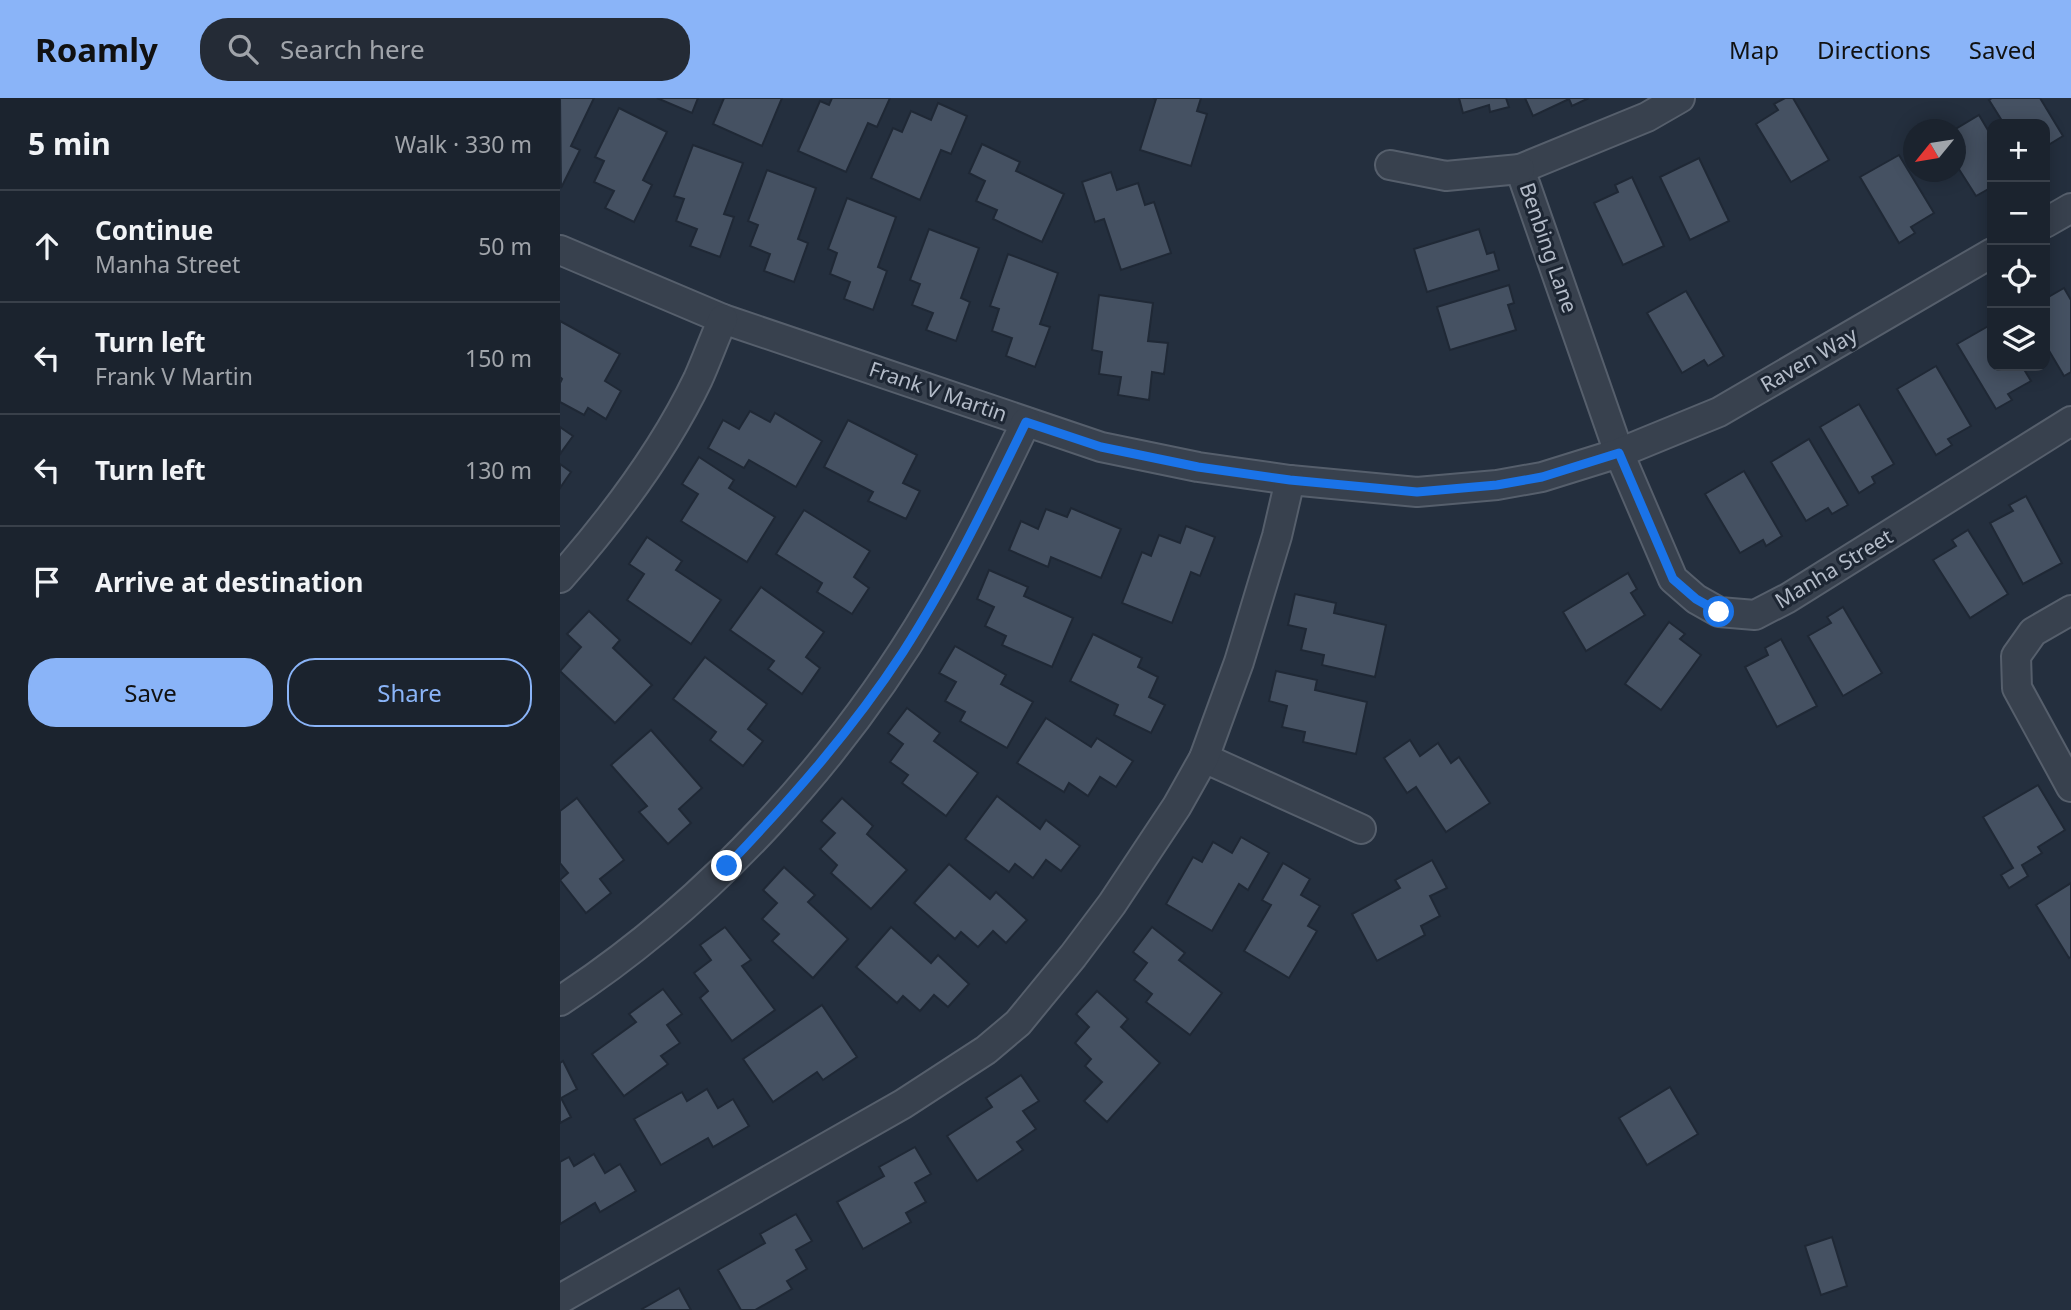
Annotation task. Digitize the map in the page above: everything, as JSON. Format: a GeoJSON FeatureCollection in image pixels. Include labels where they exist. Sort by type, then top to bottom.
{"type":"FeatureCollection","features":[{"type":"Feature","properties":{"kind":"street","name":"Benbing Lane"},"geometry":{"type":"LineString","coordinates":[[1619,453],[1520,169],[1647,117],[1679,98]]}},
{"type":"Feature","properties":{"kind":"street"},"geometry":{"type":"LineString","coordinates":[[1390,165],[1446,176],[1520,169]]}},
{"type":"Feature","properties":{"kind":"street"},"geometry":{"type":"LineString","coordinates":[[2050,220],[2071,208]]}},
{"type":"Feature","properties":{"kind":"street","name":"Frank V Martin"},"geometry":{"type":"LineString","coordinates":[[560,250],[723,319],[1101,447],[1150,458],[1290,480],[1417,492],[1497,485],[1542,477],[1619,453]]}},
{"type":"Feature","properties":{"kind":"street","name":"Raven Way"},"geometry":{"type":"LineString","coordinates":[[1619,453],[1719,412],[1987,256]]}},
{"type":"Feature","properties":{"kind":"street"},"geometry":{"type":"LineString","coordinates":[[560,578],[624,500],[674,424],[698,379],[723,319]]}},
{"type":"Feature","properties":{"kind":"street","name":"Manha Street"},"geometry":{"type":"LineString","coordinates":[[1619,453],[1673,579],[1696,599],[1719,612],[1755,615],[1788,598],[2071,421]]}},
{"type":"Feature","properties":{"kind":"street"},"geometry":{"type":"LineString","coordinates":[[560,1001],[627,953],[690,900],[765,825],[836,744],[902,654],[932,605],[1026,422]]}},
{"type":"Feature","properties":{"kind":"street"},"geometry":{"type":"LineString","coordinates":[[560,1299],[903,1104],[986,1050],[1017,1023],[1112,904],[1177,806],[1204,758],[1239,662],[1277,536],[1290,480]]}},
{"type":"Feature","properties":{"kind":"street"},"geometry":{"type":"LineString","coordinates":[[2071,610],[2033,632],[2017,656],[2017,688],[2071,787]]}},
{"type":"Feature","properties":{"kind":"street"},"geometry":{"type":"LineString","coordinates":[[1204,758],[1361,830]]}},
{"type":"Feature","properties":{"kind":"building"},"geometry":{"type":"Polygon","coordinates":[[[560,98],[594,98],[571,146],[580,150],[561,188],[560,98]]]}},
{"type":"Feature","properties":{"kind":"building"},"geometry":{"type":"Polygon","coordinates":[[[657,98],[698,98],[692,113],[657,98]]]}},
{"type":"Feature","properties":{"kind":"building"},"geometry":{"type":"Polygon","coordinates":[[[724,98],[782,98],[762,146],[713,124],[724,98]]]}},
{"type":"Feature","properties":{"kind":"building"},"geometry":{"type":"Polygon","coordinates":[[[832,98],[890,98],[877,127],[868,123],[846,172],[798,151],[820,101],[829,105],[832,98]]]}},
{"type":"Feature","properties":{"kind":"building"},"geometry":{"type":"Polygon","coordinates":[[[1153,98],[1201,98],[1197,111],[1207,114],[1191,166],[1140,150],[1156,99],[1153,98]]]}},
{"type":"Feature","properties":{"kind":"building"},"geometry":{"type":"Polygon","coordinates":[[[1459,98],[1506,98],[1509,107],[1490,112],[1489,105],[1463,113],[1459,98]]]}},
{"type":"Feature","properties":{"kind":"building"},"geometry":{"type":"Polygon","coordinates":[[[1525,98],[1589,98],[1572,106],[1569,99],[1533,116],[1525,98]]]}},
{"type":"Feature","properties":{"kind":"building"},"geometry":{"type":"Polygon","coordinates":[[[1785,98],[1793,98],[1829,160],[1791,182],[1756,124],[1778,110],[1774,104],[1785,98]]]}},
{"type":"Feature","properties":{"kind":"building"},"geometry":{"type":"Polygon","coordinates":[[[2040,98],[2063,136],[2050,144],[2050,119],[2001,119],[1989,100],[2040,98]]]}},
{"type":"Feature","properties":{"kind":"building"},"geometry":{"type":"Polygon","coordinates":[[[938,103],[967,116],[951,154],[941,150],[920,200],[871,178],[893,128],[902,132],[911,111],[931,120],[938,103]]]}},
{"type":"Feature","properties":{"kind":"building"},"geometry":{"type":"Polygon","coordinates":[[[619,108],[667,132],[643,180],[652,185],[634,222],[605,208],[614,191],[594,182],[604,161],[595,157],[619,108]]]}},
{"type":"Feature","properties":{"kind":"building"},"geometry":{"type":"Polygon","coordinates":[[[1979,115],[1987,129],[1987,190],[1976,196],[1966,180],[1966,123],[1979,115]]]}},
{"type":"Feature","properties":{"kind":"building"},"geometry":{"type":"Polygon","coordinates":[[[982,144],[1020,162],[1016,171],[1064,194],[1042,242],[993,219],[997,210],[976,201],[985,181],[969,173],[982,144]]]}},
{"type":"Feature","properties":{"kind":"building"},"geometry":{"type":"Polygon","coordinates":[[[693,145],[743,163],[724,214],[734,217],[720,257],[690,246],[697,229],[676,221],[684,199],[674,196],[693,145]]]}},
{"type":"Feature","properties":{"kind":"building"},"geometry":{"type":"Polygon","coordinates":[[[1899,155],[1903,162],[1903,182],[1915,182],[1934,213],[1911,227],[1915,233],[1899,243],[1860,177],[1899,155]]]}},
{"type":"Feature","properties":{"kind":"building"},"geometry":{"type":"Polygon","coordinates":[[[1699,158],[1729,221],[1690,240],[1660,177],[1699,158]]]}},
{"type":"Feature","properties":{"kind":"building"},"geometry":{"type":"Polygon","coordinates":[[[767,170],[816,188],[798,239],[808,243],[794,282],[764,271],[770,254],[750,246],[758,225],[748,221],[767,170]]]}},
{"type":"Feature","properties":{"kind":"building"},"geometry":{"type":"Polygon","coordinates":[[[1111,172],[1117,190],[1138,183],[1145,205],[1154,202],[1171,253],[1121,270],[1104,219],[1095,222],[1082,182],[1111,172]]]}},
{"type":"Feature","properties":{"kind":"building"},"geometry":{"type":"Polygon","coordinates":[[[1632,177],[1664,246],[1623,265],[1594,203],[1618,192],[1615,185],[1632,177]]]}},
{"type":"Feature","properties":{"kind":"building"},"geometry":{"type":"Polygon","coordinates":[[[847,198],[896,217],[878,267],[887,271],[873,310],[844,299],[850,282],[830,274],[837,253],[828,249],[847,198]]]}},
{"type":"Feature","properties":{"kind":"building"},"geometry":{"type":"Polygon","coordinates":[[[929,229],[979,248],[961,298],[970,302],[956,341],[926,330],[933,313],[912,305],[920,284],[910,280],[929,229]]]}},
{"type":"Feature","properties":{"kind":"building"},"geometry":{"type":"Polygon","coordinates":[[[1479,229],[1487,254],[1494,252],[1499,270],[1427,292],[1414,249],[1479,229]]]}},
{"type":"Feature","properties":{"kind":"building"},"geometry":{"type":"Polygon","coordinates":[[[1008,254],[1058,273],[1040,324],[1050,327],[1035,367],[1006,356],[1012,338],[992,331],[999,309],[990,306],[1008,254]]]}},
{"type":"Feature","properties":{"kind":"building"},"geometry":{"type":"Polygon","coordinates":[[[1509,285],[1514,303],[1508,305],[1516,330],[1450,350],[1437,307],[1509,285]]]}},
{"type":"Feature","properties":{"kind":"building"},"geometry":{"type":"Polygon","coordinates":[[[2064,288],[2071,300],[2071,372],[2064,376],[2050,352],[2050,296],[2064,288]]]}},
{"type":"Feature","properties":{"kind":"building"},"geometry":{"type":"Polygon","coordinates":[[[1686,291],[1724,356],[1708,366],[1704,360],[1682,373],[1647,313],[1686,291]]]}},
{"type":"Feature","properties":{"kind":"building"},"geometry":{"type":"Polygon","coordinates":[[[1099,295],[1153,303],[1148,341],[1168,343],[1164,374],[1152,372],[1149,400],[1118,395],[1121,377],[1099,374],[1102,352],[1092,350],[1099,295]]]}},
{"type":"Feature","properties":{"kind":"building"},"geometry":{"type":"Polygon","coordinates":[[[560,321],[620,354],[605,381],[621,391],[606,419],[588,408],[584,415],[560,402],[560,321]]]}},
{"type":"Feature","properties":{"kind":"building"},"geometry":{"type":"Polygon","coordinates":[[[1987,327],[1987,371],[2025,371],[2031,381],[2008,394],[2012,400],[1996,409],[1957,344],[1987,327]]]}},
{"type":"Feature","properties":{"kind":"building"},"geometry":{"type":"Polygon","coordinates":[[[1936,366],[1971,426],[1948,439],[1952,445],[1936,455],[1897,389],[1936,366]]]}},
{"type":"Feature","properties":{"kind":"building"},"geometry":{"type":"Polygon","coordinates":[[[1859,404],[1894,464],[1872,477],[1875,483],[1859,493],[1820,427],[1859,404]]]}},
{"type":"Feature","properties":{"kind":"building"},"geometry":{"type":"Polygon","coordinates":[[[750,411],[770,422],[775,413],[822,441],[796,487],[749,460],[744,468],[708,448],[723,420],[739,429],[750,411]]]}},
{"type":"Feature","properties":{"kind":"building"},"geometry":{"type":"Polygon","coordinates":[[[848,420],[917,455],[903,483],[920,491],[906,519],[868,501],[873,492],[824,467],[848,420]]]}},
{"type":"Feature","properties":{"kind":"building"},"geometry":{"type":"Polygon","coordinates":[[[560,427],[573,436],[560,454],[560,427]]]}},
{"type":"Feature","properties":{"kind":"building"},"geometry":{"type":"Polygon","coordinates":[[[1809,439],[1848,505],[1832,514],[1828,508],[1806,521],[1771,462],[1809,439]]]}},
{"type":"Feature","properties":{"kind":"building"},"geometry":{"type":"Polygon","coordinates":[[[699,457],[734,480],[729,488],[775,517],[747,562],[681,521],[698,494],[682,484],[699,457]]]}},
{"type":"Feature","properties":{"kind":"building"},"geometry":{"type":"Polygon","coordinates":[[[560,464],[571,472],[560,488],[560,464]]]}},
{"type":"Feature","properties":{"kind":"building"},"geometry":{"type":"Polygon","coordinates":[[[1744,471],[1782,536],[1766,546],[1763,540],[1740,553],[1705,494],[1744,471]]]}},
{"type":"Feature","properties":{"kind":"building"},"geometry":{"type":"Polygon","coordinates":[[[2026,496],[2062,563],[2023,584],[1990,523],[2013,511],[2009,505],[2026,496]]]}},
{"type":"Feature","properties":{"kind":"building"},"geometry":{"type":"Polygon","coordinates":[[[1071,508],[1121,529],[1101,578],[1051,557],[1048,567],[1009,550],[1021,521],[1038,529],[1046,509],[1067,517],[1071,508]]]}},
{"type":"Feature","properties":{"kind":"building"},"geometry":{"type":"Polygon","coordinates":[[[804,510],[870,551],[854,577],[869,588],[852,614],[817,592],[822,583],[776,554],[804,510]]]}},
{"type":"Feature","properties":{"kind":"building"},"geometry":{"type":"Polygon","coordinates":[[[1186,526],[1215,537],[1200,576],[1191,572],[1172,623],[1122,603],[1142,552],[1151,556],[1159,535],[1180,543],[1186,526]]]}},
{"type":"Feature","properties":{"kind":"building"},"geometry":{"type":"Polygon","coordinates":[[[1968,530],[2008,594],[1970,618],[1933,560],[1956,546],[1952,540],[1968,530]]]}},
{"type":"Feature","properties":{"kind":"building"},"geometry":{"type":"Polygon","coordinates":[[[647,537],[682,561],[676,570],[721,600],[691,644],[627,600],[644,574],[629,564],[647,537]]]}},
{"type":"Feature","properties":{"kind":"building"},"geometry":{"type":"Polygon","coordinates":[[[989,570],[1028,587],[1024,596],[1073,618],[1052,667],[1002,645],[1006,636],[985,626],[994,607],[977,599],[989,570]]]}},
{"type":"Feature","properties":{"kind":"building"},"geometry":{"type":"Polygon","coordinates":[[[1628,573],[1637,589],[1631,593],[1645,615],[1586,651],[1563,612],[1628,573]]]}},
{"type":"Feature","properties":{"kind":"building"},"geometry":{"type":"Polygon","coordinates":[[[761,587],[824,632],[806,657],[820,668],[802,694],[768,669],[774,661],[730,630],[761,587]]]}},
{"type":"Feature","properties":{"kind":"building"},"geometry":{"type":"Polygon","coordinates":[[[1295,594],[1336,603],[1334,613],[1386,625],[1375,677],[1322,665],[1324,655],[1301,650],[1306,629],[1288,625],[1295,594]]]}},
{"type":"Feature","properties":{"kind":"building"},"geometry":{"type":"Polygon","coordinates":[[[1843,607],[1882,673],[1843,696],[1808,636],[1831,623],[1827,617],[1843,607]]]}},
{"type":"Feature","properties":{"kind":"building"},"geometry":{"type":"Polygon","coordinates":[[[589,611],[620,640],[613,648],[652,685],[615,723],[560,671],[581,647],[567,634],[589,611]]]}},
{"type":"Feature","properties":{"kind":"building"},"geometry":{"type":"Polygon","coordinates":[[[1669,622],[1685,634],[1680,639],[1701,655],[1661,710],[1625,684],[1669,622]]]}},
{"type":"Feature","properties":{"kind":"building"},"geometry":{"type":"Polygon","coordinates":[[[1093,634],[1142,658],[1138,667],[1158,677],[1149,697],[1165,705],[1151,733],[1114,715],[1118,705],[1070,681],[1093,634]]]}},
{"type":"Feature","properties":{"kind":"building"},"geometry":{"type":"Polygon","coordinates":[[[1781,639],[1817,706],[1777,727],[1745,667],[1768,655],[1765,648],[1781,639]]]}},
{"type":"Feature","properties":{"kind":"building"},"geometry":{"type":"Polygon","coordinates":[[[955,646],[1006,675],[1001,684],[1033,702],[1007,748],[960,721],[965,712],[945,701],[956,682],[939,673],[955,646]]]}},
{"type":"Feature","properties":{"kind":"building"},"geometry":{"type":"Polygon","coordinates":[[[705,657],[767,704],[748,729],[763,741],[743,766],[710,740],[716,732],[673,699],[705,657]]]}},
{"type":"Feature","properties":{"kind":"building"},"geometry":{"type":"Polygon","coordinates":[[[1276,671],[1317,680],[1315,690],[1367,702],[1356,754],[1303,742],[1305,732],[1282,727],[1287,706],[1269,701],[1276,671]]]}},
{"type":"Feature","properties":{"kind":"building"},"geometry":{"type":"Polygon","coordinates":[[[907,708],[940,733],[934,741],[978,773],[946,816],[902,783],[908,775],[890,762],[903,744],[888,733],[907,708]]]}},
{"type":"Feature","properties":{"kind":"building"},"geometry":{"type":"Polygon","coordinates":[[[1046,718],[1091,747],[1097,738],[1133,761],[1116,787],[1100,777],[1088,796],[1069,783],[1064,792],[1017,763],[1046,718]]]}},
{"type":"Feature","properties":{"kind":"building"},"geometry":{"type":"Polygon","coordinates":[[[651,730],[702,788],[679,809],[691,823],[668,844],[639,812],[647,806],[611,765],[651,730]]]}},
{"type":"Feature","properties":{"kind":"building"},"geometry":{"type":"Polygon","coordinates":[[[1410,740],[1420,756],[1438,743],[1451,763],[1459,757],[1490,803],[1446,832],[1416,787],[1407,793],[1384,758],[1410,740]]]}},
{"type":"Feature","properties":{"kind":"building"},"geometry":{"type":"Polygon","coordinates":[[[2038,785],[2065,830],[2038,847],[2042,853],[2022,865],[2028,876],[2009,888],[2001,875],[2013,868],[1983,817],[2038,785]]]}},
{"type":"Feature","properties":{"kind":"building"},"geometry":{"type":"Polygon","coordinates":[[[997,796],[1040,829],[1046,820],[1080,846],[1061,871],[1046,860],[1033,878],[1015,864],[1009,872],[965,839],[997,796]]]}},
{"type":"Feature","properties":{"kind":"building"},"geometry":{"type":"Polygon","coordinates":[[[577,798],[624,860],[600,879],[611,893],[586,913],[560,880],[568,873],[560,863],[560,811],[577,798]]]}},
{"type":"Feature","properties":{"kind":"building"},"geometry":{"type":"Polygon","coordinates":[[[842,798],[873,826],[867,834],[907,870],[871,909],[831,873],[837,865],[820,849],[835,833],[821,821],[842,798]]]}},
{"type":"Feature","properties":{"kind":"building"},"geometry":{"type":"Polygon","coordinates":[[[1241,837],[1269,853],[1248,890],[1239,884],[1212,931],[1166,904],[1193,857],[1202,862],[1213,842],[1232,853],[1241,837]]]}},
{"type":"Feature","properties":{"kind":"building"},"geometry":{"type":"Polygon","coordinates":[[[1432,860],[1447,888],[1430,896],[1440,916],[1421,926],[1425,935],[1377,961],[1352,914],[1400,888],[1395,880],[1432,860]]]}},
{"type":"Feature","properties":{"kind":"building"},"geometry":{"type":"Polygon","coordinates":[[[1283,863],[1310,879],[1301,895],[1320,906],[1308,926],[1317,931],[1289,978],[1244,951],[1271,905],[1262,900],[1283,863]]]}},
{"type":"Feature","properties":{"kind":"building"},"geometry":{"type":"Polygon","coordinates":[[[949,864],[990,899],[996,892],[1027,920],[1006,943],[993,931],[978,947],[961,932],[955,939],[914,903],[949,864]]]}},
{"type":"Feature","properties":{"kind":"building"},"geometry":{"type":"Polygon","coordinates":[[[784,867],[815,895],[808,902],[848,939],[813,978],[772,941],[779,934],[762,919],[777,903],[763,890],[784,867]]]}},
{"type":"Feature","properties":{"kind":"building"},"geometry":{"type":"Polygon","coordinates":[[[2071,883],[2071,957],[2069,958],[2036,905],[2071,883]]]}},
{"type":"Feature","properties":{"kind":"building"},"geometry":{"type":"Polygon","coordinates":[[[725,927],[751,960],[742,966],[775,1010],[732,1041],[700,998],[708,991],[694,973],[711,960],[700,945],[725,927]]]}},
{"type":"Feature","properties":{"kind":"building"},"geometry":{"type":"Polygon","coordinates":[[[891,927],[931,963],[938,955],[969,984],[948,1007],[934,995],[920,1011],[903,996],[897,1003],[856,967],[891,927]]]}},
{"type":"Feature","properties":{"kind":"building"},"geometry":{"type":"Polygon","coordinates":[[[1152,927],[1185,953],[1179,960],[1222,993],[1190,1035],[1146,1002],[1152,994],[1134,980],[1147,963],[1133,952],[1152,927]]]}},
{"type":"Feature","properties":{"kind":"building"},"geometry":{"type":"Polygon","coordinates":[[[663,989],[682,1014],[667,1025],[680,1043],[661,1056],[668,1064],[624,1096],[592,1054],[636,1022],[629,1014],[663,989]]]}},
{"type":"Feature","properties":{"kind":"building"},"geometry":{"type":"Polygon","coordinates":[[[1097,991],[1128,1019],[1121,1027],[1160,1063],[1107,1122],[1084,1101],[1102,1082],[1085,1066],[1091,1059],[1075,1043],[1089,1027],[1076,1014],[1097,991]]]}},
{"type":"Feature","properties":{"kind":"building"},"geometry":{"type":"Polygon","coordinates":[[[822,1005],[857,1057],[823,1080],[817,1072],[773,1102],[743,1059],[822,1005]]]}},
{"type":"Feature","properties":{"kind":"building"},"geometry":{"type":"Polygon","coordinates":[[[563,1061],[577,1089],[561,1098],[571,1117],[560,1123],[560,1063],[563,1061]]]}},
{"type":"Feature","properties":{"kind":"building"},"geometry":{"type":"Polygon","coordinates":[[[1021,1075],[1039,1101],[1023,1111],[1036,1129],[1017,1142],[1023,1150],[977,1181],[947,1136],[992,1107],[986,1098],[1021,1075]]]}},
{"type":"Feature","properties":{"kind":"building"},"geometry":{"type":"Polygon","coordinates":[[[1670,1087],[1698,1134],[1647,1165],[1619,1118],[1670,1087]]]}},
{"type":"Feature","properties":{"kind":"building"},"geometry":{"type":"Polygon","coordinates":[[[707,1089],[718,1108],[733,1099],[749,1126],[713,1147],[708,1138],[661,1165],[634,1119],[682,1092],[687,1101],[707,1089]]]}},
{"type":"Feature","properties":{"kind":"building"},"geometry":{"type":"Polygon","coordinates":[[[915,1147],[931,1174],[915,1183],[926,1202],[906,1213],[911,1222],[863,1249],[837,1202],[884,1176],[879,1167],[915,1147]]]}},
{"type":"Feature","properties":{"kind":"building"},"geometry":{"type":"Polygon","coordinates":[[[594,1154],[605,1173],[620,1164],[636,1191],[600,1212],[595,1203],[560,1224],[560,1162],[569,1157],[574,1166],[594,1154]]]}},
{"type":"Feature","properties":{"kind":"building"},"geometry":{"type":"Polygon","coordinates":[[[796,1214],[812,1241],[796,1250],[807,1269],[787,1281],[792,1289],[755,1310],[741,1310],[718,1270],[765,1243],[760,1234],[796,1214]]]}},
{"type":"Feature","properties":{"kind":"building"},"geometry":{"type":"Polygon","coordinates":[[[1832,1237],[1847,1286],[1821,1295],[1805,1246],[1832,1237]]]}},
{"type":"Feature","properties":{"kind":"building"},"geometry":{"type":"Polygon","coordinates":[[[679,1288],[691,1310],[642,1309],[679,1288]]]}},
{"type":"Feature","properties":{"kind":"route"},"geometry":{"type":"LineString","coordinates":[[727,866],[836,744],[902,654],[932,605],[1026,422],[1101,447],[1198,467],[1290,480],[1417,492],[1497,485],[1542,477],[1619,453],[1673,579],[1696,599],[1719,612]]}}]}
